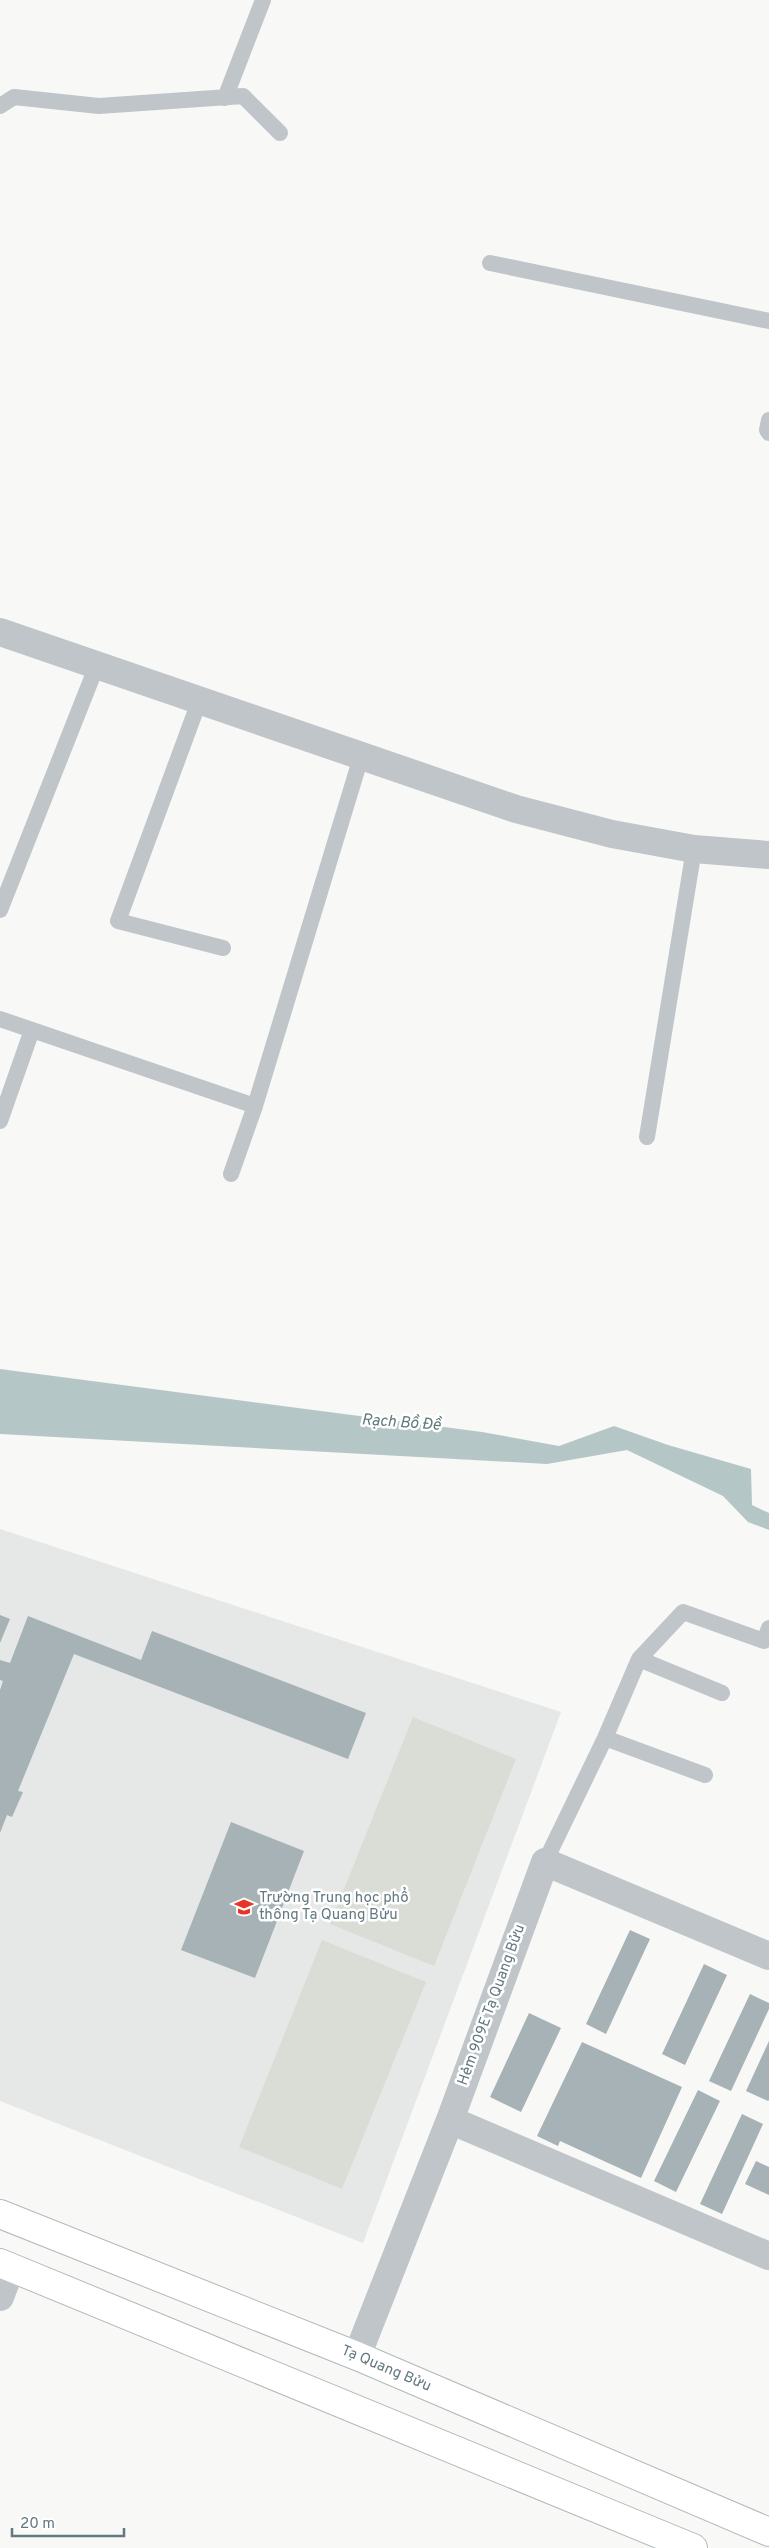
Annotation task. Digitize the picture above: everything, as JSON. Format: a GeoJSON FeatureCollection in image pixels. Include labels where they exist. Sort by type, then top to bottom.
{"type":"FeatureCollection","features":[{"type":"Feature","properties":{"kind":"main road","name":"Tạ Quang Bửu"},"geometry":{"type":"LineString","coordinates":[[0,2214],[357,2356],[769,2532]]}},
{"type":"Feature","properties":{"kind":"main road"},"geometry":{"type":"LineString","coordinates":[[6,2265],[693,2548]]}},
{"type":"Feature","properties":{"kind":"street"},"geometry":{"type":"LineString","coordinates":[[0,632],[516,809],[612,834],[694,849],[769,855]]}},
{"type":"Feature","properties":{"kind":"street"},"geometry":{"type":"LineString","coordinates":[[545,1862],[769,1956]]}},
{"type":"Feature","properties":{"kind":"street","name":"Hẻm 909E Tạ Quang Bửu"},"geometry":{"type":"LineString","coordinates":[[357,2356],[450,2120],[545,1862]]}},
{"type":"Feature","properties":{"kind":"street"},"geometry":{"type":"LineString","coordinates":[[450,2120],[769,2256]]}},
{"type":"Feature","properties":{"kind":"street"},"geometry":{"type":"LineString","coordinates":[[0,2297],[6,2265]]}},
{"type":"Feature","properties":{"kind":"lane"},"geometry":{"type":"LineString","coordinates":[[226,98],[263,0]]}},
{"type":"Feature","properties":{"kind":"lane"},"geometry":{"type":"LineString","coordinates":[[0,106],[14,97],[99,106],[243,96],[280,134]]}},
{"type":"Feature","properties":{"kind":"lane"},"geometry":{"type":"LineString","coordinates":[[490,263],[769,321]]}},
{"type":"Feature","properties":{"kind":"lane"},"geometry":{"type":"LineString","coordinates":[[769,420],[767,430],[769,433]]}},
{"type":"Feature","properties":{"kind":"lane"},"geometry":{"type":"LineString","coordinates":[[0,910],[97,665]]}},
{"type":"Feature","properties":{"kind":"lane"},"geometry":{"type":"LineString","coordinates":[[200,700],[118,921],[223,948]]}},
{"type":"Feature","properties":{"kind":"lane"},"geometry":{"type":"LineString","coordinates":[[231,1174],[255,1106],[361,757]]}},
{"type":"Feature","properties":{"kind":"lane"},"geometry":{"type":"LineString","coordinates":[[647,1137],[694,849]]}},
{"type":"Feature","properties":{"kind":"lane"},"geometry":{"type":"LineString","coordinates":[[0,1019],[255,1106]]}},
{"type":"Feature","properties":{"kind":"lane"},"geometry":{"type":"LineString","coordinates":[[0,1121],[32,1030]]}},
{"type":"Feature","properties":{"kind":"lane","name":"Hẻm 909E Tạ Quang Bửu"},"geometry":{"type":"LineString","coordinates":[[545,1862],[605,1738],[639,1659],[683,1612],[764,1641],[769,1628]]}},
{"type":"Feature","properties":{"kind":"lane"},"geometry":{"type":"LineString","coordinates":[[639,1659],[722,1693]]}},
{"type":"Feature","properties":{"kind":"lane"},"geometry":{"type":"LineString","coordinates":[[605,1738],[705,1775]]}},
{"type":"Feature","properties":{"kind":"shaded area","name":"Trường Trung học phổ thông Tạ Quang Bửu"},"geometry":{"type":"Polygon","coordinates":[[[0,1529],[561,1712],[363,2243],[0,2101],[0,1529]]]}},
{"type":"Feature","properties":{"kind":"shaded area"},"geometry":{"type":"Polygon","coordinates":[[[413,1717],[516,1759],[434,1966],[330,1924],[413,1717]]]}},
{"type":"Feature","properties":{"kind":"shaded area"},"geometry":{"type":"Polygon","coordinates":[[[322,1940],[426,1982],[342,2189],[239,2147],[322,1940]]]}},
{"type":"Feature","properties":{"kind":"water","name":"Rạch Bồ Đề"},"geometry":{"type":"Polygon","coordinates":[[[0,1369],[482,1432],[559,1446],[614,1426],[668,1445],[751,1469],[752,1505],[769,1513],[769,1530],[748,1522],[723,1496],[627,1450],[547,1464],[0,1434],[0,1369]]]}},
{"type":"Feature","properties":{"kind":"building"},"geometry":{"type":"Polygon","coordinates":[[[0,1615],[10,1619],[0,1643],[0,1615]]]}},
{"type":"Feature","properties":{"kind":"building"},"geometry":{"type":"Polygon","coordinates":[[[28,1616],[141,1660],[152,1631],[366,1713],[348,1759],[74,1654],[18,1791],[23,1792],[12,1817],[7,1815],[0,1833],[0,1690],[3,1681],[0,1680],[0,1660],[10,1663],[28,1616]]]}},
{"type":"Feature","properties":{"kind":"building"},"geometry":{"type":"Polygon","coordinates":[[[231,1822],[304,1851],[255,1978],[181,1950],[231,1822]]]}},
{"type":"Feature","properties":{"kind":"building"},"geometry":{"type":"Polygon","coordinates":[[[630,1930],[650,1939],[606,2034],[586,2024],[630,1930]]]}},
{"type":"Feature","properties":{"kind":"building"},"geometry":{"type":"Polygon","coordinates":[[[704,1964],[727,1975],[685,2065],[662,2054],[704,1964]]]}},
{"type":"Feature","properties":{"kind":"building"},"geometry":{"type":"Polygon","coordinates":[[[750,1994],[769,2003],[769,2009],[731,2091],[709,2081],[750,1994]]]}},
{"type":"Feature","properties":{"kind":"building"},"geometry":{"type":"Polygon","coordinates":[[[529,2013],[561,2028],[521,2112],[490,2097],[529,2013]]]}},
{"type":"Feature","properties":{"kind":"building"},"geometry":{"type":"Polygon","coordinates":[[[769,2041],[769,2100],[768,2101],[746,2091],[769,2041]]]}},
{"type":"Feature","properties":{"kind":"building"},"geometry":{"type":"Polygon","coordinates":[[[582,2042],[682,2087],[641,2178],[560,2141],[558,2146],[537,2136],[582,2042]]]}},
{"type":"Feature","properties":{"kind":"building"},"geometry":{"type":"Polygon","coordinates":[[[698,2090],[720,2101],[676,2192],[654,2181],[698,2090]]]}},
{"type":"Feature","properties":{"kind":"building"},"geometry":{"type":"Polygon","coordinates":[[[742,2114],[763,2124],[722,2214],[700,2204],[742,2114]]]}},
{"type":"Feature","properties":{"kind":"building"},"geometry":{"type":"Polygon","coordinates":[[[756,2161],[769,2167],[769,2195],[745,2184],[756,2161]]]}},
{"type":"Feature","properties":{"kind":"place","name":"Trường Trung học phổ thông Tạ Quang Bửu"},"geometry":{"type":"Point","coordinates":[244,1907]}}]}
